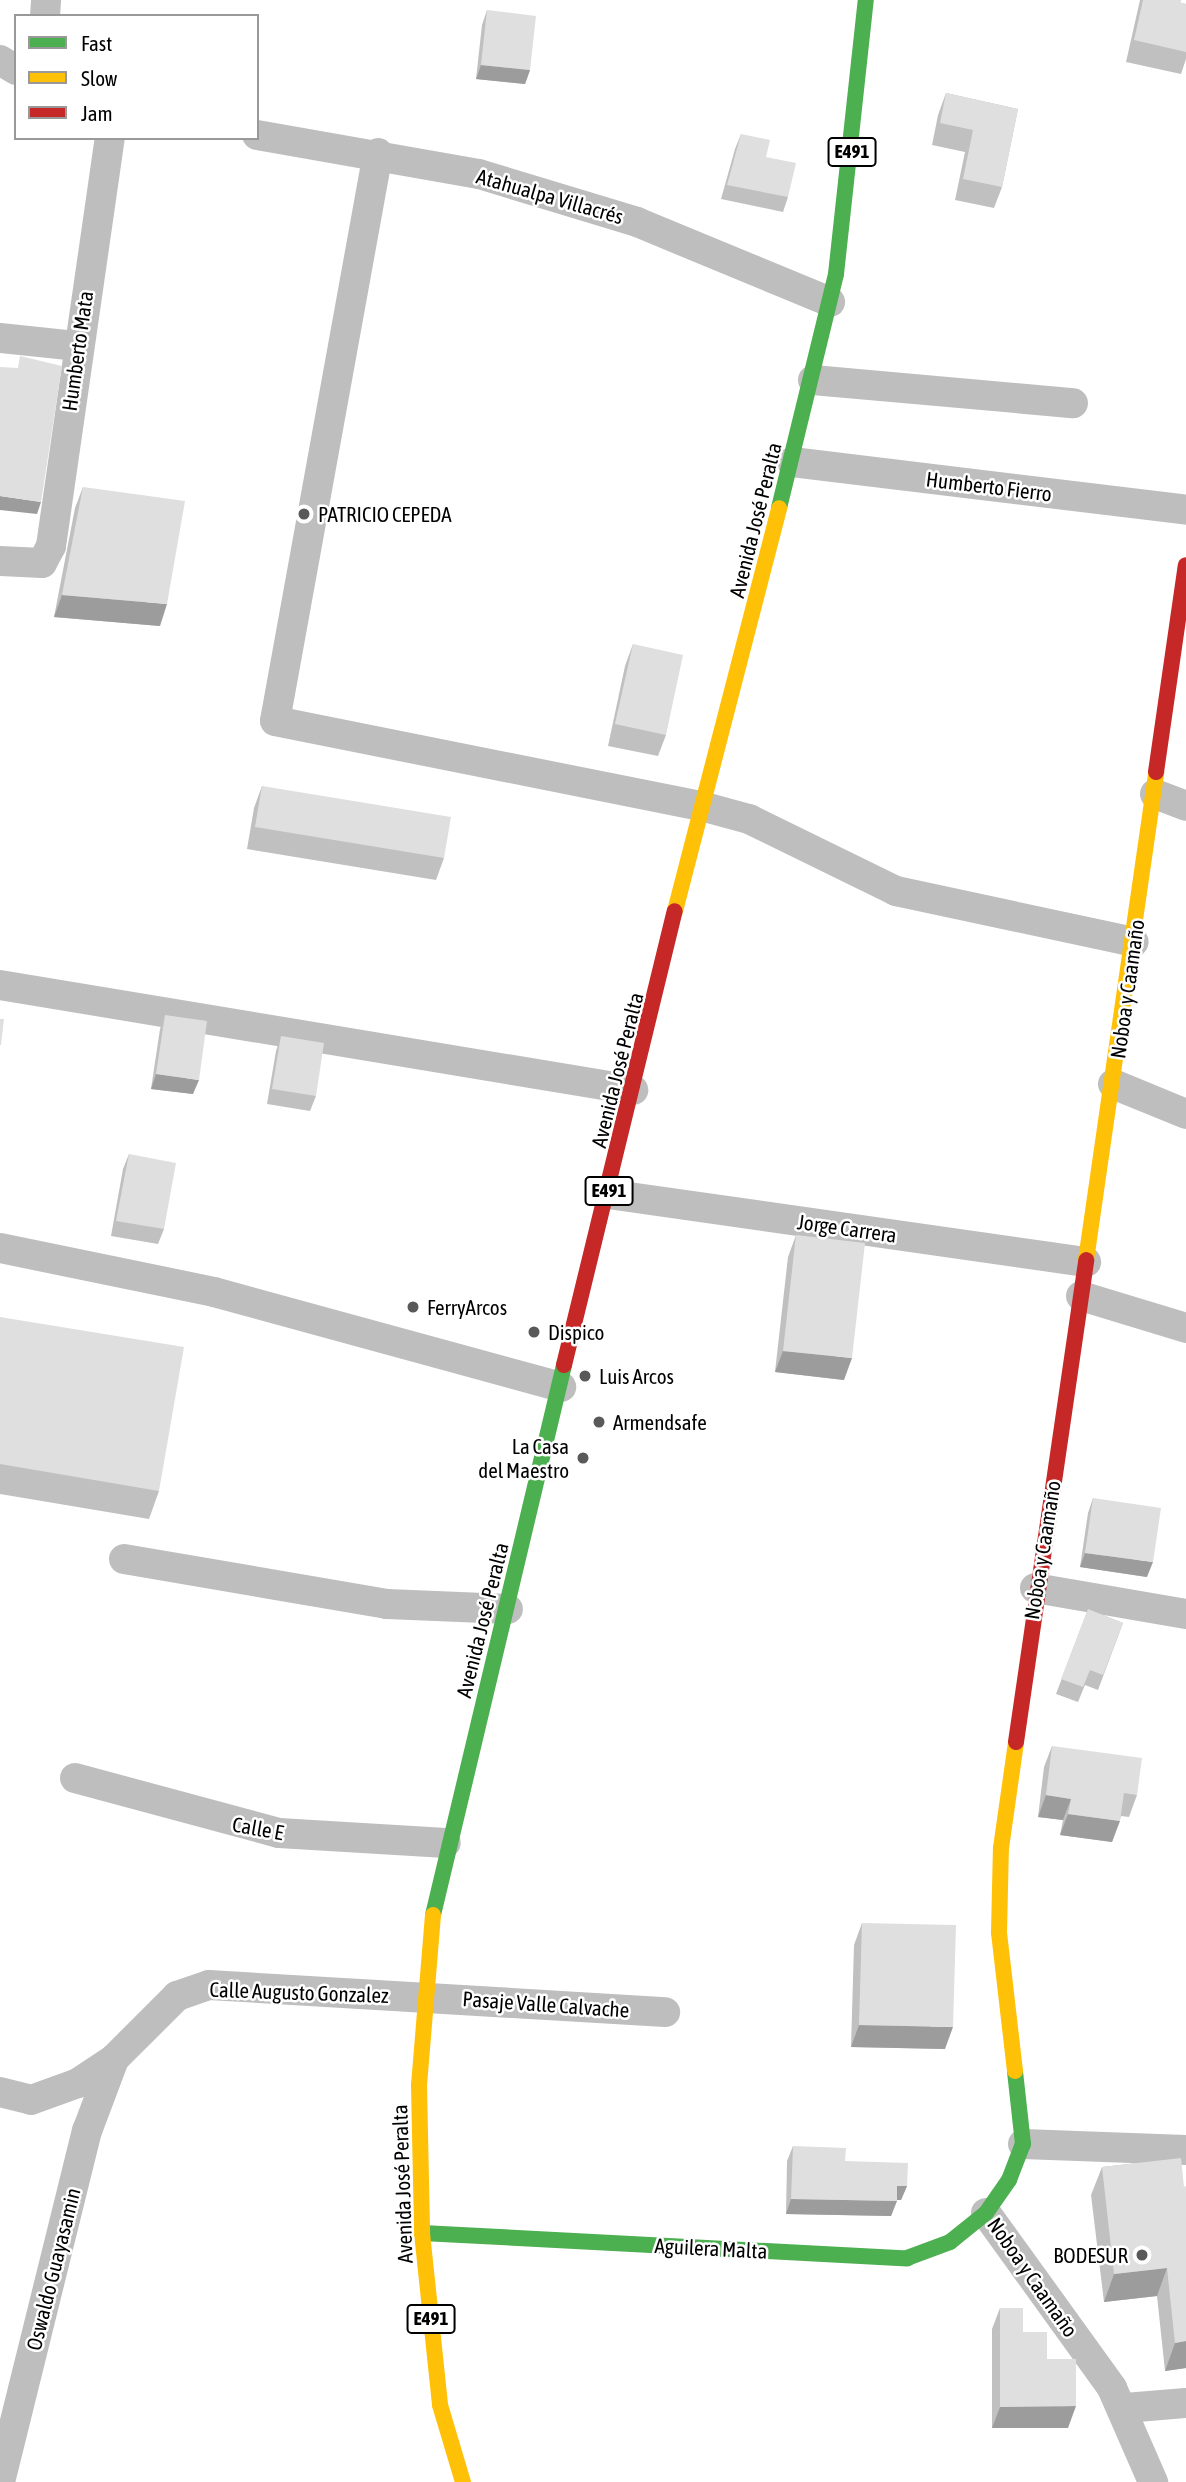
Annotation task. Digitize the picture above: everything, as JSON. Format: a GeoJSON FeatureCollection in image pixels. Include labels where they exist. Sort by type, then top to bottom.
{"type":"FeatureCollection","features":[{"type":"Feature","properties":{"kind":"main road","name":"Avenida José Peralta"},"geometry":{"type":"LineString","coordinates":[[463,2482],[440,2405],[422,2234],[419,2085],[426,1997],[446,1843],[508,1609],[701,806],[813,380],[830,302],[861,90],[866,0]]}},
{"type":"Feature","properties":{"kind":"main road","name":"Noboa y Caamaño"},"geometry":{"type":"LineString","coordinates":[[986,2213],[1009,2180],[1023,2144],[999,1933],[1001,1848],[1035,1588],[1134,942],[1186,565]]}},
{"type":"Feature","properties":{"kind":"main road","name":"Aguilera Malta"},"geometry":{"type":"LineString","coordinates":[[422,2234],[907,2258],[950,2242],[986,2213]]}},
{"type":"Feature","properties":{"kind":"street","name":"Atahualpa Villacrés"},"geometry":{"type":"LineString","coordinates":[[259,135],[378,153],[479,174],[637,222],[830,302]]}},
{"type":"Feature","properties":{"kind":"street","name":"Humberto Mata"},"geometry":{"type":"LineString","coordinates":[[0,561],[42,563],[51,546],[76,346],[110,140]]}},
{"type":"Feature","properties":{"kind":"street"},"geometry":{"type":"LineString","coordinates":[[378,153],[275,721],[701,806],[749,819],[896,891],[1134,942]]}},
{"type":"Feature","properties":{"kind":"street"},"geometry":{"type":"LineString","coordinates":[[0,338],[76,346]]}},
{"type":"Feature","properties":{"kind":"street"},"geometry":{"type":"LineString","coordinates":[[813,380],[1073,402]]}},
{"type":"Feature","properties":{"kind":"street","name":"Humberto Fierro"},"geometry":{"type":"LineString","coordinates":[[792,462],[1186,510]]}},
{"type":"Feature","properties":{"kind":"street"},"geometry":{"type":"LineString","coordinates":[[1155,794],[1186,806]]}},
{"type":"Feature","properties":{"kind":"street"},"geometry":{"type":"LineString","coordinates":[[0,985],[633,1090]]}},
{"type":"Feature","properties":{"kind":"street"},"geometry":{"type":"LineString","coordinates":[[1113,1084],[1186,1114]]}},
{"type":"Feature","properties":{"kind":"street","name":"Jorge Carrera"},"geometry":{"type":"LineString","coordinates":[[608,1194],[1086,1262]]}},
{"type":"Feature","properties":{"kind":"street"},"geometry":{"type":"LineString","coordinates":[[0,1248],[214,1292],[561,1387]]}},
{"type":"Feature","properties":{"kind":"street"},"geometry":{"type":"LineString","coordinates":[[1081,1296],[1186,1328]]}},
{"type":"Feature","properties":{"kind":"street"},"geometry":{"type":"LineString","coordinates":[[124,1559],[387,1604],[508,1609]]}},
{"type":"Feature","properties":{"kind":"street"},"geometry":{"type":"LineString","coordinates":[[1035,1588],[1186,1614]]}},
{"type":"Feature","properties":{"kind":"street","name":"Calle E"},"geometry":{"type":"LineString","coordinates":[[75,1778],[279,1833],[446,1843]]}},
{"type":"Feature","properties":{"kind":"street","name":"Calle Augusto Gonzalez"},"geometry":{"type":"LineString","coordinates":[[0,2092],[31,2100],[78,2083],[114,2059],[177,1996],[209,1985],[426,1997]]}},
{"type":"Feature","properties":{"kind":"street","name":"Pasaje Valle Calvache"},"geometry":{"type":"LineString","coordinates":[[426,1997],[665,2012]]}},
{"type":"Feature","properties":{"kind":"street","name":"Oswaldo Guayasamin"},"geometry":{"type":"LineString","coordinates":[[0,2480],[87,2131],[114,2059]]}},
{"type":"Feature","properties":{"kind":"street"},"geometry":{"type":"LineString","coordinates":[[1023,2144],[1186,2150]]}},
{"type":"Feature","properties":{"kind":"street","name":"Noboa y Caamaño"},"geometry":{"type":"LineString","coordinates":[[986,2213],[1125,2408],[1153,2482]]}},
{"type":"Feature","properties":{"kind":"street"},"geometry":{"type":"LineString","coordinates":[[1125,2408],[1186,2403]]}},
{"type":"Feature","properties":{"kind":"building"},"geometry":{"type":"Polygon","coordinates":[[[1143,0],[1181,0],[1181,3],[1186,4],[1186,52],[1134,40],[1143,0]]]}},
{"type":"Feature","properties":{"kind":"building"},"geometry":{"type":"Polygon","coordinates":[[[487,10],[536,16],[530,70],[481,65],[487,10]]]}},
{"type":"Feature","properties":{"kind":"building"},"geometry":{"type":"Polygon","coordinates":[[[946,93],[1018,109],[1002,187],[963,179],[973,130],[940,123],[946,93]]]}},
{"type":"Feature","properties":{"kind":"building"},"geometry":{"type":"Polygon","coordinates":[[[741,134],[770,140],[766,157],[796,163],[788,197],[727,185],[741,134]]]}},
{"type":"Feature","properties":{"kind":"building"},"geometry":{"type":"Polygon","coordinates":[[[20,356],[62,366],[41,502],[0,496],[0,367],[18,368],[20,356]]]}},
{"type":"Feature","properties":{"kind":"building"},"geometry":{"type":"Polygon","coordinates":[[[83,487],[185,501],[167,604],[62,595],[83,487]]]}},
{"type":"Feature","properties":{"kind":"building"},"geometry":{"type":"Polygon","coordinates":[[[633,644],[683,655],[666,735],[615,724],[633,644]]]}},
{"type":"Feature","properties":{"kind":"building"},"geometry":{"type":"Polygon","coordinates":[[[262,786],[451,817],[444,858],[255,827],[262,786]]]}},
{"type":"Feature","properties":{"kind":"building"},"geometry":{"type":"Polygon","coordinates":[[[165,1015],[207,1021],[199,1080],[156,1074],[165,1015]]]}},
{"type":"Feature","properties":{"kind":"building"},"geometry":{"type":"Polygon","coordinates":[[[0,1019],[4,1019],[1,1045],[0,1045],[0,1019]]]}},
{"type":"Feature","properties":{"kind":"building"},"geometry":{"type":"Polygon","coordinates":[[[281,1036],[324,1043],[316,1096],[272,1089],[281,1036]]]}},
{"type":"Feature","properties":{"kind":"building"},"geometry":{"type":"Polygon","coordinates":[[[129,1154],[176,1163],[164,1229],[116,1221],[129,1154]]]}},
{"type":"Feature","properties":{"kind":"building"},"geometry":{"type":"Polygon","coordinates":[[[796,1235],[865,1243],[852,1358],[783,1351],[796,1235]]]}},
{"type":"Feature","properties":{"kind":"building"},"geometry":{"type":"Polygon","coordinates":[[[0,1317],[184,1347],[159,1491],[0,1464],[0,1317]]]}},
{"type":"Feature","properties":{"kind":"building"},"geometry":{"type":"Polygon","coordinates":[[[1093,1498],[1161,1508],[1153,1562],[1085,1553],[1093,1498]]]}},
{"type":"Feature","properties":{"kind":"building"},"geometry":{"type":"Polygon","coordinates":[[[1088,1609],[1123,1623],[1103,1675],[1090,1670],[1083,1687],[1061,1679],[1088,1609]]]}},
{"type":"Feature","properties":{"kind":"building"},"geometry":{"type":"Polygon","coordinates":[[[1052,1746],[1142,1758],[1137,1795],[1124,1793],[1120,1821],[1068,1814],[1071,1799],[1046,1795],[1052,1746]]]}},
{"type":"Feature","properties":{"kind":"building"},"geometry":{"type":"Polygon","coordinates":[[[862,1923],[956,1925],[953,2027],[859,2025],[862,1923]]]}},
{"type":"Feature","properties":{"kind":"building"},"geometry":{"type":"Polygon","coordinates":[[[793,2146],[846,2148],[845,2161],[908,2163],[907,2186],[897,2186],[897,2201],[791,2199],[793,2146]]]}},
{"type":"Feature","properties":{"kind":"building","name":"BODESUR"},"geometry":{"type":"Polygon","coordinates":[[[1181,2158],[1184,2187],[1186,2186],[1186,2341],[1175,2343],[1167,2268],[1114,2274],[1102,2167],[1181,2158]]]}},
{"type":"Feature","properties":{"kind":"building"},"geometry":{"type":"Polygon","coordinates":[[[1000,2308],[1023,2308],[1023,2332],[1047,2332],[1047,2359],[1076,2359],[1076,2406],[1000,2407],[1000,2308]]]}},
{"type":"Feature","properties":{"kind":"traffic: fast"},"geometry":{"type":"LineString","coordinates":[[779,508],[836,274],[866,0]]}},
{"type":"Feature","properties":{"kind":"traffic: fast"},"geometry":{"type":"LineString","coordinates":[[433,1915],[564,1365]]}},
{"type":"Feature","properties":{"kind":"traffic: fast"},"geometry":{"type":"LineString","coordinates":[[422,2233],[907,2258],[950,2242],[986,2213],[1009,2180],[1023,2144],[1015,2071]]}},
{"type":"Feature","properties":{"kind":"traffic: slow"},"geometry":{"type":"LineString","coordinates":[[675,911],[779,508]]}},
{"type":"Feature","properties":{"kind":"traffic: slow"},"geometry":{"type":"LineString","coordinates":[[1086,1260],[1156,772]]}},
{"type":"Feature","properties":{"kind":"traffic: slow"},"geometry":{"type":"LineString","coordinates":[[1015,2071],[999,1933],[1001,1848],[1016,1742]]}},
{"type":"Feature","properties":{"kind":"traffic: slow"},"geometry":{"type":"LineString","coordinates":[[433,1915],[419,2085],[422,2233],[440,2405],[463,2482]]}},
{"type":"Feature","properties":{"kind":"traffic: jam"},"geometry":{"type":"LineString","coordinates":[[1156,772],[1186,565]]}},
{"type":"Feature","properties":{"kind":"traffic: jam"},"geometry":{"type":"LineString","coordinates":[[564,1365],[675,911]]}},
{"type":"Feature","properties":{"kind":"traffic: jam"},"geometry":{"type":"LineString","coordinates":[[1016,1742],[1086,1260]]}},
{"type":"Feature","properties":{"kind":"place","name":"PATRICIO CEPEDA"},"geometry":{"type":"Point","coordinates":[304,514]}},
{"type":"Feature","properties":{"kind":"place","name":"FerryArcos"},"geometry":{"type":"Point","coordinates":[413,1307]}},
{"type":"Feature","properties":{"kind":"place","name":"Dispico"},"geometry":{"type":"Point","coordinates":[534,1332]}},
{"type":"Feature","properties":{"kind":"place","name":"Luis Arcos"},"geometry":{"type":"Point","coordinates":[585,1376]}},
{"type":"Feature","properties":{"kind":"place","name":"Armendsafe"},"geometry":{"type":"Point","coordinates":[599,1422]}},
{"type":"Feature","properties":{"kind":"place","name":"La Casa del Maestro"},"geometry":{"type":"Point","coordinates":[583,1458]}},
{"type":"Feature","properties":{"kind":"place","name":"BODESUR"},"geometry":{"type":"Point","coordinates":[1142,2255]}}]}
